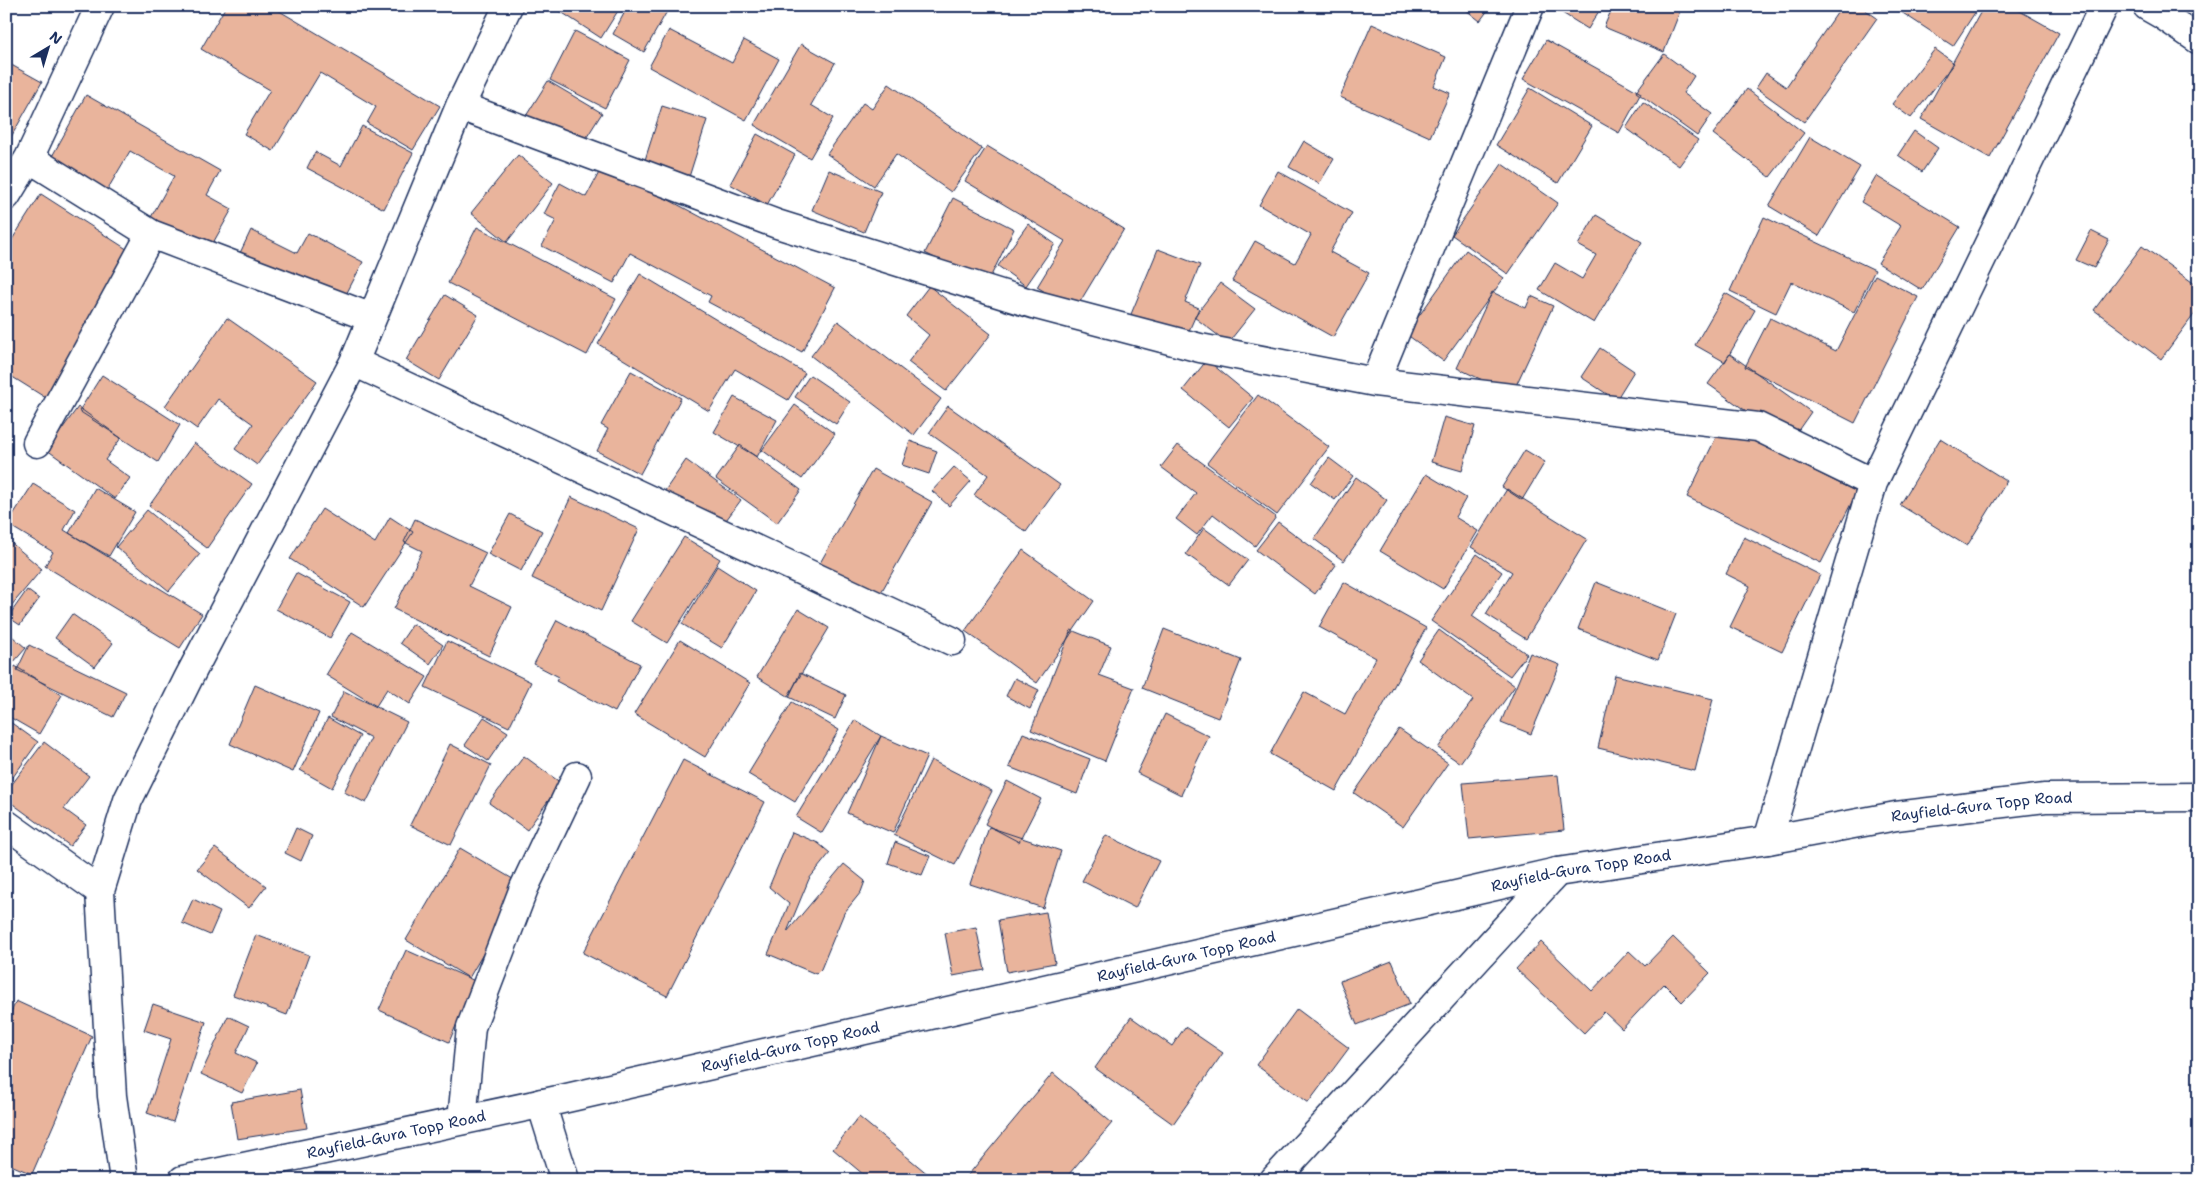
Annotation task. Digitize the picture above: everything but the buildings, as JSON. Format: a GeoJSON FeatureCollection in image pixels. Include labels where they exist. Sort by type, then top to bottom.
{"type":"FeatureCollection","features":[{"type":"Feature","properties":{"kind":"street"},"geometry":{"type":"LineString","coordinates":[[6,196],[29,158],[100,6]]}},
{"type":"Feature","properties":{"kind":"street"},"geometry":{"type":"LineString","coordinates":[[124,1180],[112,1096],[100,891],[128,800],[188,679],[354,362],[460,106],[508,6]]}},
{"type":"Feature","properties":{"kind":"street"},"geometry":{"type":"LineString","coordinates":[[1375,382],[1530,6]]}},
{"type":"Feature","properties":{"kind":"street"},"geometry":{"type":"LineString","coordinates":[[1768,840],[1873,483],[2104,6]]}},
{"type":"Feature","properties":{"kind":"street"},"geometry":{"type":"LineString","coordinates":[[2147,6],[2199,40]]}},
{"type":"Feature","properties":{"kind":"street"},"geometry":{"type":"LineString","coordinates":[[460,106],[777,224],[1033,304],[1200,348],[1375,382],[1758,427],[1873,483]]}},
{"type":"Feature","properties":{"kind":"street"},"geometry":{"type":"LineString","coordinates":[[29,158],[151,234],[372,318]]}},
{"type":"Feature","properties":{"kind":"street"},"geometry":{"type":"LineString","coordinates":[[37,443],[151,234]]}},
{"type":"Feature","properties":{"kind":"street"},"geometry":{"type":"LineString","coordinates":[[354,362],[952,641]]}},
{"type":"Feature","properties":{"kind":"street"},"geometry":{"type":"LineString","coordinates":[[462,1120],[471,1027],[524,888],[577,776]]}},
{"type":"Feature","properties":{"kind":"street","name":"Rayfield-Gura Topp Road"},"geometry":{"type":"LineString","coordinates":[[184,1180],[542,1103],[1557,872],[1768,840],[1896,816],[2044,798],[2199,797]]}},
{"type":"Feature","properties":{"kind":"street"},"geometry":{"type":"LineString","coordinates":[[6,824],[100,891]]}},
{"type":"Feature","properties":{"kind":"street"},"geometry":{"type":"LineString","coordinates":[[1274,1180],[1557,872]]}},
{"type":"Feature","properties":{"kind":"street"},"geometry":{"type":"LineString","coordinates":[[542,1103],[565,1180]]}}]}
